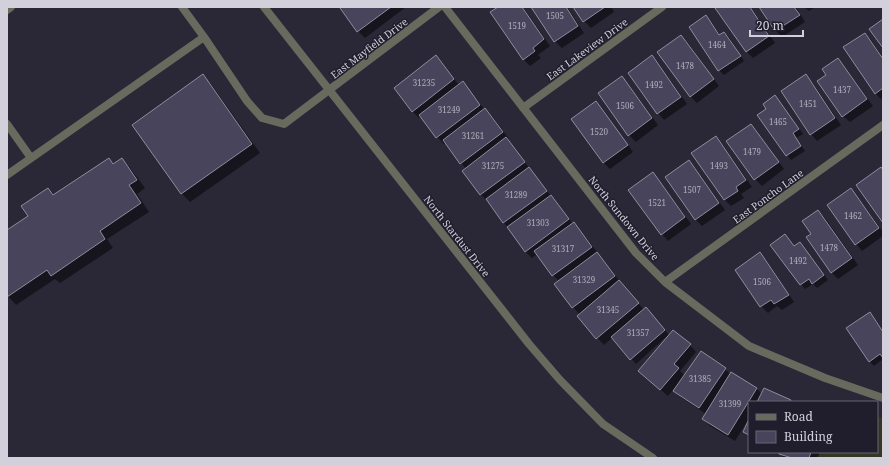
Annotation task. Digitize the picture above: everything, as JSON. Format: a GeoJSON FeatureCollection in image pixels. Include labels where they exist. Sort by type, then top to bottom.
{"type":"FeatureCollection","features":[{"type":"Feature","properties":{"kind":"street"},"geometry":{"type":"LineString","coordinates":[[7,10],[11,7]]}},
{"type":"Feature","properties":{"kind":"street"},"geometry":{"type":"LineString","coordinates":[[7,175],[204,37],[182,7]]}},
{"type":"Feature","properties":{"kind":"street","name":"North Stardust Drive"},"geometry":{"type":"LineString","coordinates":[[264,7],[529,344],[560,380],[603,424],[653,458]]}},
{"type":"Feature","properties":{"kind":"street","name":"East Mayfield Drive"},"geometry":{"type":"LineString","coordinates":[[204,37],[247,101],[262,118],[284,124],[439,7]]}},
{"type":"Feature","properties":{"kind":"street","name":"North Sundown Drive"},"geometry":{"type":"LineString","coordinates":[[445,7],[636,253],[664,282],[749,346],[825,378],[883,398]]}},
{"type":"Feature","properties":{"kind":"street","name":"East Lakeview Drive"},"geometry":{"type":"LineString","coordinates":[[523,108],[662,7]]}},
{"type":"Feature","properties":{"kind":"street"},"geometry":{"type":"LineString","coordinates":[[7,124],[31,158]]}},
{"type":"Feature","properties":{"kind":"street","name":"East Poncho Lane"},"geometry":{"type":"LineString","coordinates":[[664,282],[883,125]]}},
{"type":"Feature","properties":{"kind":"green space"},"geometry":{"type":"Polygon","coordinates":[[[878,417],[883,418],[883,458],[816,458],[818,453],[878,453],[878,417]]]}},
{"type":"Feature","properties":{"kind":"building"},"geometry":{"type":"Polygon","coordinates":[[[391,7],[357,32],[340,8],[391,7]]]}},
{"type":"Feature","properties":{"kind":"building"},"geometry":{"type":"Polygon","coordinates":[[[498,7],[522,7],[544,39],[533,48],[535,51],[523,60],[490,12],[498,7]]]}},
{"type":"Feature","properties":{"kind":"building"},"geometry":{"type":"Polygon","coordinates":[[[531,7],[566,7],[578,26],[554,42],[531,7]]]}},
{"type":"Feature","properties":{"kind":"building"},"geometry":{"type":"Polygon","coordinates":[[[573,7],[605,7],[583,22],[573,7]]]}},
{"type":"Feature","properties":{"kind":"building"},"geometry":{"type":"Polygon","coordinates":[[[750,7],[769,36],[746,52],[715,8],[750,7]]]}},
{"type":"Feature","properties":{"kind":"building"},"geometry":{"type":"Polygon","coordinates":[[[759,7],[794,7],[800,15],[775,31],[759,7]]]}},
{"type":"Feature","properties":{"kind":"building"},"geometry":{"type":"Polygon","coordinates":[[[706,15],[719,35],[724,32],[741,56],[718,71],[689,27],[706,15]]]}},
{"type":"Feature","properties":{"kind":"building"},"geometry":{"type":"Polygon","coordinates":[[[883,19],[883,48],[869,29],[883,19]]]}},
{"type":"Feature","properties":{"kind":"building"},"geometry":{"type":"Polygon","coordinates":[[[865,33],[883,59],[883,88],[875,94],[843,47],[865,33]]]}},
{"type":"Feature","properties":{"kind":"building"},"geometry":{"type":"Polygon","coordinates":[[[681,35],[714,79],[690,97],[657,52],[681,35]]]}},
{"type":"Feature","properties":{"kind":"building"},"geometry":{"type":"Polygon","coordinates":[[[436,55],[454,79],[412,112],[394,88],[436,55]]]}},
{"type":"Feature","properties":{"kind":"building"},"geometry":{"type":"Polygon","coordinates":[[[652,55],[681,97],[657,114],[628,73],[652,55]]]}},
{"type":"Feature","properties":{"kind":"building"},"geometry":{"type":"Polygon","coordinates":[[[838,58],[867,99],[842,117],[817,81],[826,75],[822,69],[838,58]]]}},
{"type":"Feature","properties":{"kind":"building"},"geometry":{"type":"Polygon","coordinates":[[[203,74],[252,144],[181,194],[132,125],[203,74]]]}},
{"type":"Feature","properties":{"kind":"building"},"geometry":{"type":"Polygon","coordinates":[[[806,74],[835,118],[810,135],[781,91],[806,74]]]}},
{"type":"Feature","properties":{"kind":"building"},"geometry":{"type":"Polygon","coordinates":[[[622,76],[652,118],[628,136],[598,93],[622,76]]]}},
{"type":"Feature","properties":{"kind":"building"},"geometry":{"type":"Polygon","coordinates":[[[463,81],[480,105],[436,138],[419,115],[463,81]]]}},
{"type":"Feature","properties":{"kind":"building"},"geometry":{"type":"Polygon","coordinates":[[[775,95],[799,129],[793,133],[801,146],[786,156],[757,115],[766,109],[763,104],[775,95]]]}},
{"type":"Feature","properties":{"kind":"building"},"geometry":{"type":"Polygon","coordinates":[[[596,101],[628,145],[603,163],[571,119],[596,101]]]}},
{"type":"Feature","properties":{"kind":"building"},"geometry":{"type":"Polygon","coordinates":[[[485,108],[503,132],[460,164],[443,140],[485,108]]]}},
{"type":"Feature","properties":{"kind":"building"},"geometry":{"type":"Polygon","coordinates":[[[751,124],[779,162],[754,180],[726,141],[751,124]]]}},
{"type":"Feature","properties":{"kind":"building"},"geometry":{"type":"Polygon","coordinates":[[[716,136],[746,180],[736,187],[738,191],[724,200],[691,153],[716,136]]]}},
{"type":"Feature","properties":{"kind":"building"},"geometry":{"type":"Polygon","coordinates":[[[506,137],[525,162],[480,195],[462,171],[506,137]]]}},
{"type":"Feature","properties":{"kind":"building"},"geometry":{"type":"Polygon","coordinates":[[[109,158],[113,164],[122,158],[137,180],[129,185],[141,203],[100,231],[105,239],[51,276],[47,270],[7,297],[7,230],[28,216],[21,206],[48,188],[53,195],[109,158]]]}},
{"type":"Feature","properties":{"kind":"building"},"geometry":{"type":"Polygon","coordinates":[[[689,160],[719,203],[695,220],[665,177],[689,160]]]}},
{"type":"Feature","properties":{"kind":"building"},"geometry":{"type":"Polygon","coordinates":[[[529,167],[547,191],[503,223],[486,199],[529,167]]]}},
{"type":"Feature","properties":{"kind":"building"},"geometry":{"type":"Polygon","coordinates":[[[881,167],[883,170],[883,223],[856,185],[881,167]]]}},
{"type":"Feature","properties":{"kind":"building"},"geometry":{"type":"Polygon","coordinates":[[[653,172],[685,217],[661,235],[628,190],[653,172]]]}},
{"type":"Feature","properties":{"kind":"building"},"geometry":{"type":"Polygon","coordinates":[[[851,188],[879,228],[855,245],[827,205],[851,188]]]}},
{"type":"Feature","properties":{"kind":"building"},"geometry":{"type":"Polygon","coordinates":[[[551,195],[569,219],[525,252],[507,227],[551,195]]]}},
{"type":"Feature","properties":{"kind":"building"},"geometry":{"type":"Polygon","coordinates":[[[818,210],[852,258],[831,273],[806,237],[811,234],[802,221],[818,210]]]}},
{"type":"Feature","properties":{"kind":"building"},"geometry":{"type":"Polygon","coordinates":[[[574,222],[592,247],[552,276],[534,251],[574,222]]]}},
{"type":"Feature","properties":{"kind":"building"},"geometry":{"type":"Polygon","coordinates":[[[785,234],[794,246],[800,242],[824,275],[812,284],[809,279],[800,285],[770,245],[785,234]]]}},
{"type":"Feature","properties":{"kind":"building"},"geometry":{"type":"Polygon","coordinates":[[[597,252],[615,276],[572,308],[554,284],[597,252]]]}},
{"type":"Feature","properties":{"kind":"building"},"geometry":{"type":"Polygon","coordinates":[[[760,252],[789,295],[774,304],[771,300],[760,307],[735,270],[760,252]]]}},
{"type":"Feature","properties":{"kind":"building"},"geometry":{"type":"Polygon","coordinates":[[[619,280],[639,303],[596,339],[577,316],[619,280]]]}},
{"type":"Feature","properties":{"kind":"building"},"geometry":{"type":"Polygon","coordinates":[[[646,307],[665,330],[630,360],[611,337],[646,307]]]}},
{"type":"Feature","properties":{"kind":"building"},"geometry":{"type":"Polygon","coordinates":[[[870,312],[883,332],[883,358],[880,354],[869,362],[846,328],[870,312]]]}},
{"type":"Feature","properties":{"kind":"building"},"geometry":{"type":"Polygon","coordinates":[[[673,330],[691,344],[674,364],[679,368],[660,390],[638,371],[673,330]]]}},
{"type":"Feature","properties":{"kind":"building"},"geometry":{"type":"Polygon","coordinates":[[[701,351],[726,368],[699,408],[673,391],[701,351]]]}},
{"type":"Feature","properties":{"kind":"building"},"geometry":{"type":"Polygon","coordinates":[[[731,372],[757,388],[728,435],[702,419],[731,372]]]}},
{"type":"Feature","properties":{"kind":"building"},"geometry":{"type":"Polygon","coordinates":[[[764,388],[791,400],[790,401],[758,401],[764,388]]]}},
{"type":"Feature","properties":{"kind":"building"},"geometry":{"type":"Polygon","coordinates":[[[748,421],[748,434],[743,432],[748,421]]]}},
{"type":"Feature","properties":{"kind":"building"},"geometry":{"type":"Polygon","coordinates":[[[811,453],[809,458],[792,458],[779,454],[811,453]]]}}]}
